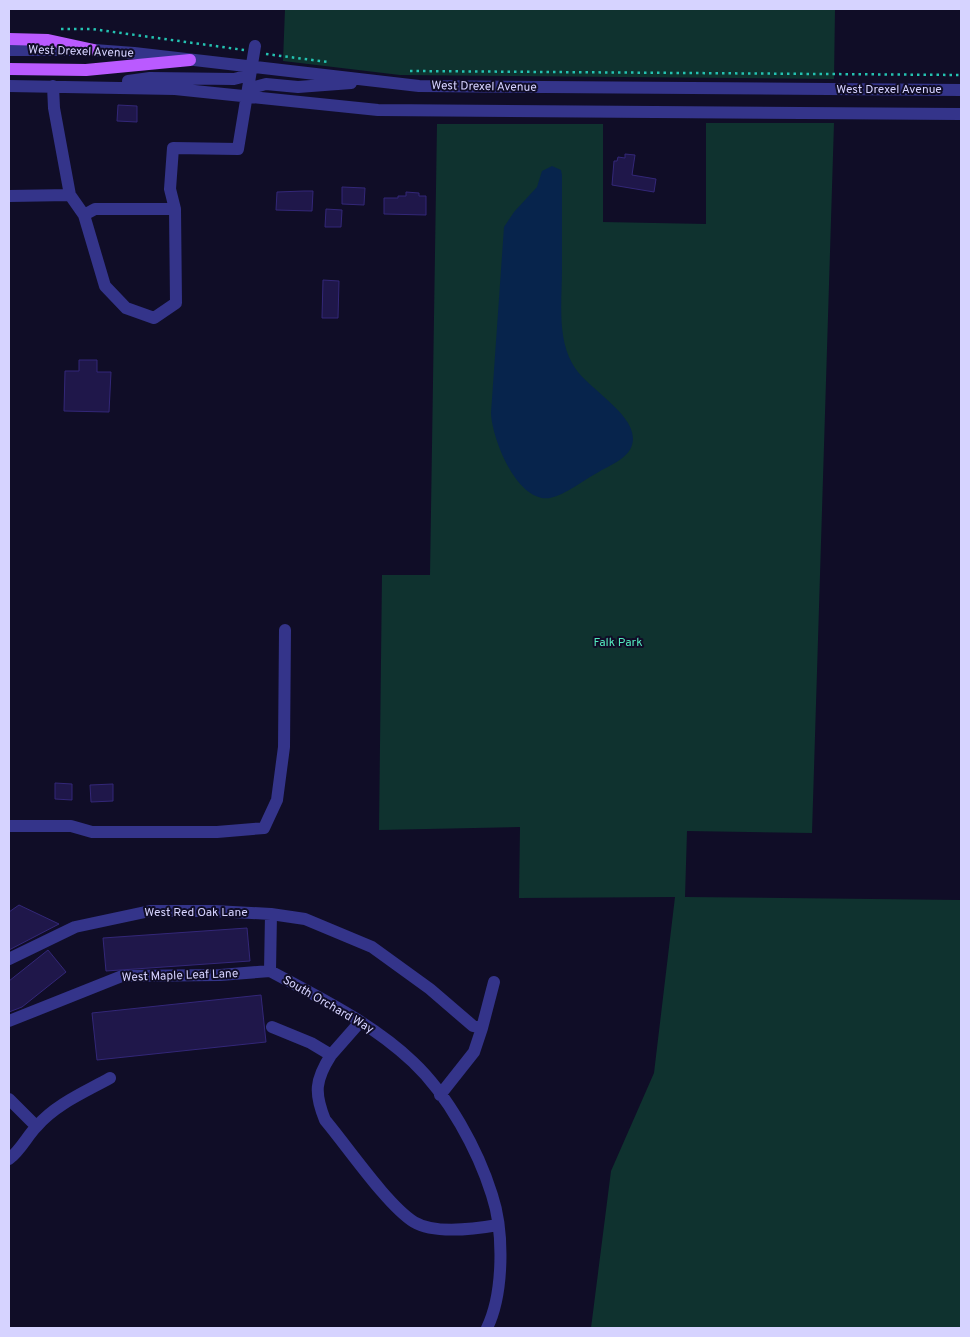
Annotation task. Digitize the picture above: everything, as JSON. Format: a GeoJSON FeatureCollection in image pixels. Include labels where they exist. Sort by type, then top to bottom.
{"type":"FeatureCollection","features":[{"type":"Feature","properties":{"kind":"main road"},"geometry":{"type":"LineString","coordinates":[[9,39],[48,40],[94,50]]}},
{"type":"Feature","properties":{"kind":"main road"},"geometry":{"type":"LineString","coordinates":[[9,69],[86,70],[190,60]]}},
{"type":"Feature","properties":{"kind":"street"},"geometry":{"type":"LineString","coordinates":[[53,86],[54,108],[70,195],[84,215],[105,286],[126,308],[154,318],[176,303],[175,209],[170,189],[173,148],[238,149],[255,46]]}},
{"type":"Feature","properties":{"kind":"street","name":"West Drexel Avenue"},"geometry":{"type":"LineString","coordinates":[[9,50],[94,50],[419,86],[961,90]]}},
{"type":"Feature","properties":{"kind":"street"},"geometry":{"type":"LineString","coordinates":[[96,86],[150,78],[234,79],[246,76],[252,66]]}},
{"type":"Feature","properties":{"kind":"street"},"geometry":{"type":"LineString","coordinates":[[246,96],[255,87],[266,84],[323,87],[368,81]]}},
{"type":"Feature","properties":{"kind":"street","name":"West Drexel Avenue"},"geometry":{"type":"LineString","coordinates":[[9,86],[96,86],[175,89],[378,110],[961,114]]}},
{"type":"Feature","properties":{"kind":"street"},"geometry":{"type":"LineString","coordinates":[[656,88],[656,112]]}},
{"type":"Feature","properties":{"kind":"street"},"geometry":{"type":"LineString","coordinates":[[9,196],[70,195]]}},
{"type":"Feature","properties":{"kind":"street"},"geometry":{"type":"LineString","coordinates":[[84,215],[95,209],[175,209]]}},
{"type":"Feature","properties":{"kind":"street"},"geometry":{"type":"LineString","coordinates":[[9,826],[70,826],[92,832],[217,832],[264,828],[277,800],[284,747],[285,630]]}},
{"type":"Feature","properties":{"kind":"street","name":"West Red Oak Lane"},"geometry":{"type":"LineString","coordinates":[[9,959],[75,927],[150,911],[271,914],[305,918],[372,947],[430,989],[473,1026],[482,1028]]}},
{"type":"Feature","properties":{"kind":"street","name":"South Orchard Way"},"geometry":{"type":"LineString","coordinates":[[271,914],[270,971],[360,1022],[414,1063],[458,1118],[493,1195],[501,1246],[494,1313],[487,1328]]}},
{"type":"Feature","properties":{"kind":"street","name":"West Maple Leaf Lane"},"geometry":{"type":"LineString","coordinates":[[9,1021],[122,976],[220,976],[270,971]]}},
{"type":"Feature","properties":{"kind":"street"},"geometry":{"type":"LineString","coordinates":[[440,1095],[474,1052],[494,982]]}},
{"type":"Feature","properties":{"kind":"street"},"geometry":{"type":"LineString","coordinates":[[360,1022],[331,1055],[320,1073],[317,1090],[319,1105],[325,1120],[390,1200],[414,1222],[435,1228],[459,1229],[498,1225]]}},
{"type":"Feature","properties":{"kind":"street"},"geometry":{"type":"LineString","coordinates":[[272,1027],[311,1043],[331,1055]]}},
{"type":"Feature","properties":{"kind":"street"},"geometry":{"type":"LineString","coordinates":[[9,1158],[16,1154],[36,1126],[61,1105],[110,1078]]}},
{"type":"Feature","properties":{"kind":"street"},"geometry":{"type":"LineString","coordinates":[[9,1099],[36,1126]]}},
{"type":"Feature","properties":{"kind":"path"},"geometry":{"type":"LineString","coordinates":[[55,29],[92,29],[238,50]]}},
{"type":"Feature","properties":{"kind":"path"},"geometry":{"type":"LineString","coordinates":[[268,54],[332,62]]}},
{"type":"Feature","properties":{"kind":"path"},"geometry":{"type":"LineString","coordinates":[[405,71],[961,75]]}},
{"type":"Feature","properties":{"kind":"green space"},"geometry":{"type":"Polygon","coordinates":[[[285,9],[835,9],[834,79],[400,75],[283,61],[285,9]]]}},
{"type":"Feature","properties":{"kind":"green space","name":"Falk Park"},"geometry":{"type":"Polygon","coordinates":[[[706,123],[834,123],[812,833],[687,831],[685,897],[961,900],[961,1328],[591,1328],[611,1171],[654,1073],[675,897],[519,898],[520,827],[379,830],[382,575],[430,575],[437,124],[603,124],[603,222],[706,224],[706,123]]]}},
{"type":"Feature","properties":{"kind":"water"},"geometry":{"type":"Polygon","coordinates":[[[552,166],[561,170],[562,175],[561,317],[567,352],[578,372],[620,412],[628,423],[632,434],[632,445],[622,458],[612,465],[568,491],[550,498],[538,497],[517,480],[501,453],[492,424],[491,413],[504,227],[514,212],[537,187],[542,171],[552,166]]]}},
{"type":"Feature","properties":{"kind":"building"},"geometry":{"type":"Polygon","coordinates":[[[118,105],[137,106],[137,122],[117,121],[118,105]]]}},
{"type":"Feature","properties":{"kind":"building"},"geometry":{"type":"Polygon","coordinates":[[[625,154],[635,155],[632,175],[656,179],[654,192],[612,185],[614,161],[617,161],[618,157],[625,158],[625,154]]]}},
{"type":"Feature","properties":{"kind":"building"},"geometry":{"type":"Polygon","coordinates":[[[342,187],[365,188],[364,205],[342,204],[342,187]]]}},
{"type":"Feature","properties":{"kind":"building"},"geometry":{"type":"Polygon","coordinates":[[[313,191],[312,211],[276,210],[277,192],[313,191]]]}},
{"type":"Feature","properties":{"kind":"building"},"geometry":{"type":"Polygon","coordinates":[[[406,192],[419,193],[419,196],[426,196],[426,215],[384,214],[384,198],[406,196],[406,192]]]}},
{"type":"Feature","properties":{"kind":"building"},"geometry":{"type":"Polygon","coordinates":[[[326,209],[342,210],[341,227],[325,227],[326,209]]]}},
{"type":"Feature","properties":{"kind":"building"},"geometry":{"type":"Polygon","coordinates":[[[323,280],[339,281],[338,318],[322,318],[323,280]]]}},
{"type":"Feature","properties":{"kind":"building"},"geometry":{"type":"Polygon","coordinates":[[[79,360],[97,360],[97,372],[111,372],[109,412],[64,411],[65,371],[79,371],[79,360]]]}},
{"type":"Feature","properties":{"kind":"building"},"geometry":{"type":"Polygon","coordinates":[[[55,783],[72,784],[72,800],[55,799],[55,783]]]}},
{"type":"Feature","properties":{"kind":"building"},"geometry":{"type":"Polygon","coordinates":[[[113,784],[113,801],[91,802],[90,785],[113,784]]]}},
{"type":"Feature","properties":{"kind":"building"},"geometry":{"type":"Polygon","coordinates":[[[19,905],[59,924],[9,950],[9,912],[19,905]]]}},
{"type":"Feature","properties":{"kind":"building"},"geometry":{"type":"Polygon","coordinates":[[[247,928],[250,961],[106,971],[103,938],[247,928]]]}},
{"type":"Feature","properties":{"kind":"building"},"geometry":{"type":"Polygon","coordinates":[[[48,950],[66,972],[22,1007],[9,1012],[9,981],[48,950]]]}},
{"type":"Feature","properties":{"kind":"building"},"geometry":{"type":"Polygon","coordinates":[[[261,995],[266,1042],[97,1060],[92,1013],[261,995]]]}}]}
